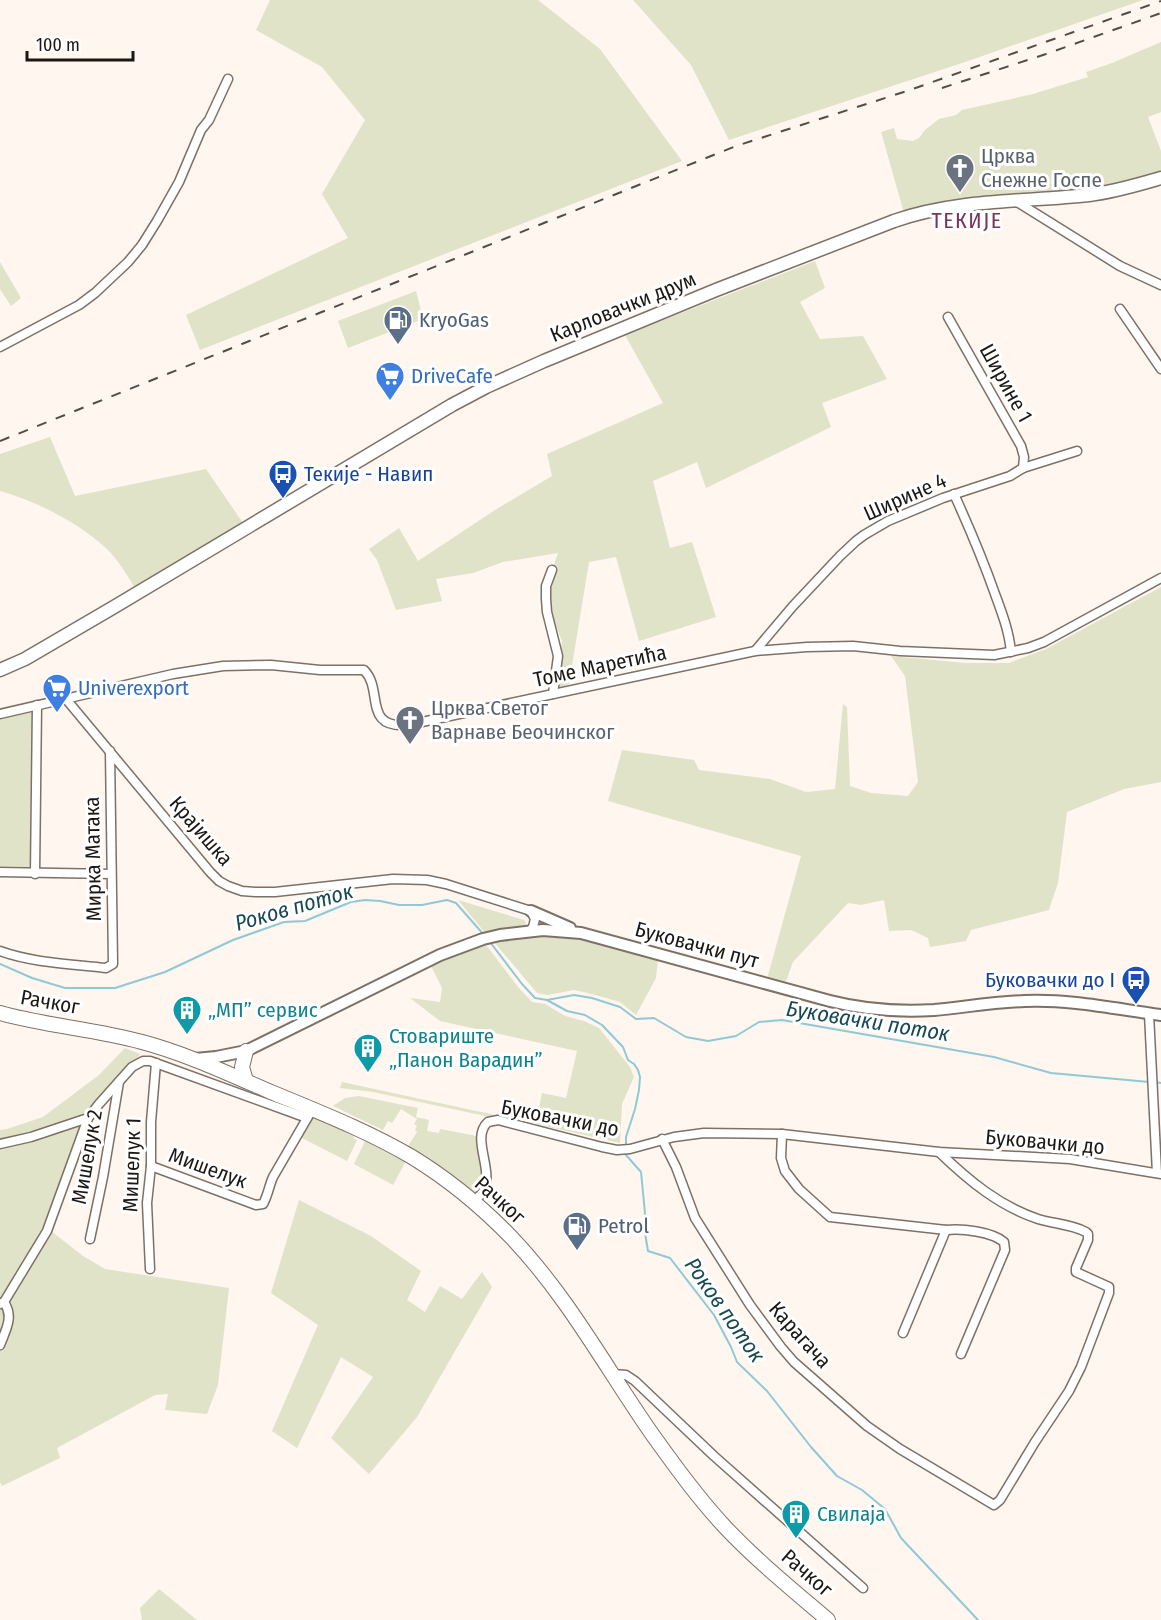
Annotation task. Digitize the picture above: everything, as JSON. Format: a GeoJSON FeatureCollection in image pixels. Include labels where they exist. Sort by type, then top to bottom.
{"type":"FeatureCollection","features":[{"type":"Feature","properties":{"kind":"main road","name":"Карловачки друм"},"geometry":{"type":"LineString","coordinates":[[0,670],[25,659],[144,590],[452,405],[544,361],[716,290],[915,214],[1014,200],[1091,195],[1161,178]]}},
{"type":"Feature","properties":{"kind":"main road","name":"Рачког"},"geometry":{"type":"LineString","coordinates":[[0,1013],[132,1039],[193,1059],[246,1081],[310,1114],[363,1132],[413,1158],[439,1175],[512,1238],[539,1270],[572,1311],[652,1434],[725,1527],[828,1620]]}},
{"type":"Feature","properties":{"kind":"main road"},"geometry":{"type":"LineString","coordinates":[[246,1051],[242,1067],[246,1081]]}},
{"type":"Feature","properties":{"kind":"street"},"geometry":{"type":"LineString","coordinates":[[0,347],[79,305],[128,262],[142,245],[179,182],[201,130],[228,80]]}},
{"type":"Feature","properties":{"kind":"street"},"geometry":{"type":"LineString","coordinates":[[1014,200],[1120,266],[1161,285]]}},
{"type":"Feature","properties":{"kind":"street"},"geometry":{"type":"LineString","coordinates":[[1120,309],[1161,369]]}},
{"type":"Feature","properties":{"kind":"street","name":"Ширине 1"},"geometry":{"type":"LineString","coordinates":[[948,317],[1021,447],[1024,457],[1023,468]]}},
{"type":"Feature","properties":{"kind":"street","name":"Ширине 4"},"geometry":{"type":"LineString","coordinates":[[755,651],[793,606],[856,541],[888,521],[954,494],[1010,476],[1023,468],[1077,451]]}},
{"type":"Feature","properties":{"kind":"street"},"geometry":{"type":"LineString","coordinates":[[954,494],[989,575],[1010,637],[1011,652]]}},
{"type":"Feature","properties":{"kind":"street"},"geometry":{"type":"LineString","coordinates":[[552,570],[546,586],[546,599],[558,656],[553,694]]}},
{"type":"Feature","properties":{"kind":"street","name":"Томе Маретића"},"geometry":{"type":"LineString","coordinates":[[0,714],[173,674],[238,665],[272,665],[320,670],[364,670],[371,681],[379,716],[387,722],[398,725],[412,725],[755,651],[807,646],[853,646],[982,655],[1011,652],[1044,642],[1161,578]]}},
{"type":"Feature","properties":{"kind":"street","name":"Крајишка"},"geometry":{"type":"LineString","coordinates":[[66,699],[210,872],[219,881],[234,889],[275,892],[393,879],[419,880],[446,884],[531,911]]}},
{"type":"Feature","properties":{"kind":"street"},"geometry":{"type":"LineString","coordinates":[[35,874],[38,705]]}},
{"type":"Feature","properties":{"kind":"street","name":"Мирка Матака"},"geometry":{"type":"LineString","coordinates":[[0,951],[26,958],[110,967],[113,960],[110,751]]}},
{"type":"Feature","properties":{"kind":"street"},"geometry":{"type":"LineString","coordinates":[[0,872],[111,874]]}},
{"type":"Feature","properties":{"kind":"street"},"geometry":{"type":"LineString","coordinates":[[530,931],[535,919],[531,911]]}},
{"type":"Feature","properties":{"kind":"street"},"geometry":{"type":"LineString","coordinates":[[531,911],[581,933]]}},
{"type":"Feature","properties":{"kind":"street","name":"Буковачки пут"},"geometry":{"type":"LineString","coordinates":[[193,1059],[246,1051],[440,955],[487,938],[530,931],[556,930],[581,933],[830,1001],[868,1009],[934,1010],[1044,1001],[1161,1015]]}},
{"type":"Feature","properties":{"kind":"street"},"geometry":{"type":"LineString","coordinates":[[1149,1014],[1159,1174]]}},
{"type":"Feature","properties":{"kind":"street"},"geometry":{"type":"LineString","coordinates":[[0,1345],[10,1317],[9,1309],[2,1303],[47,1231],[88,1118],[126,1073],[138,1063],[150,1061],[310,1114]]}},
{"type":"Feature","properties":{"kind":"street","name":"Мишелук 1"},"geometry":{"type":"LineString","coordinates":[[150,1269],[147,1203],[152,1166],[156,1063]]}},
{"type":"Feature","properties":{"kind":"street","name":"Мишелук 2"},"geometry":{"type":"LineString","coordinates":[[90,1239],[119,1081]]}},
{"type":"Feature","properties":{"kind":"street","name":"Мишелук"},"geometry":{"type":"LineString","coordinates":[[152,1166],[256,1205],[263,1203],[273,1177],[310,1114]]}},
{"type":"Feature","properties":{"kind":"street"},"geometry":{"type":"LineString","coordinates":[[0,1144],[88,1118]]}},
{"type":"Feature","properties":{"kind":"street","name":"Буковачки до"},"geometry":{"type":"LineString","coordinates":[[473,1202],[483,1191],[487,1175],[482,1130],[488,1122],[498,1120],[617,1150],[630,1149],[684,1135],[716,1132],[782,1134],[939,1152],[1070,1159],[1159,1174]]}},
{"type":"Feature","properties":{"kind":"street"},"geometry":{"type":"LineString","coordinates":[[782,1134],[781,1158],[785,1172],[799,1189],[830,1217],[946,1230],[960,1228],[1000,1239],[1005,1245],[1005,1250],[961,1354]]}},
{"type":"Feature","properties":{"kind":"street","name":"Карагача"},"geometry":{"type":"LineString","coordinates":[[662,1139],[676,1167],[695,1218],[750,1305],[794,1362],[867,1426],[900,1449],[994,1505],[1000,1500],[1069,1390],[1081,1366],[1109,1293],[1109,1287],[1076,1272],[1089,1234],[1068,1225],[1039,1219],[1002,1203],[970,1180],[939,1152]]}},
{"type":"Feature","properties":{"kind":"street"},"geometry":{"type":"LineString","coordinates":[[903,1333],[946,1230]]}},
{"type":"Feature","properties":{"kind":"street"},"geometry":{"type":"LineString","coordinates":[[612,1374],[627,1376],[635,1381],[714,1456],[863,1588]]}},
{"type":"Feature","properties":{"kind":"green space"},"geometry":{"type":"Polygon","coordinates":[[[270,0],[538,0],[600,49],[682,161],[200,350],[186,315],[348,238],[322,194],[365,120],[322,67],[256,30],[270,0]]]}},
{"type":"Feature","properties":{"kind":"green space"},"geometry":{"type":"Polygon","coordinates":[[[633,0],[1143,0],[729,140],[691,65],[633,0]]]}},
{"type":"Feature","properties":{"kind":"green space"},"geometry":{"type":"Polygon","coordinates":[[[1161,42],[1161,112],[1148,117],[1161,151],[1161,172],[1120,185],[904,213],[881,132],[894,128],[897,139],[913,141],[939,119],[956,115],[962,110],[1033,94],[1088,77],[1086,72],[1161,42]]]}},
{"type":"Feature","properties":{"kind":"green space"},"geometry":{"type":"Polygon","coordinates":[[[815,261],[825,288],[800,302],[820,339],[863,336],[887,379],[822,403],[831,427],[706,488],[697,462],[653,481],[670,548],[692,542],[716,617],[639,641],[616,557],[589,562],[569,684],[556,690],[562,641],[549,607],[552,571],[558,553],[503,562],[473,573],[436,579],[442,601],[396,610],[377,560],[369,549],[399,528],[418,561],[495,510],[552,476],[547,454],[663,403],[625,335],[815,261]]]}},
{"type":"Feature","properties":{"kind":"green space"},"geometry":{"type":"Polygon","coordinates":[[[0,262],[21,298],[11,306],[0,289],[0,262]]]}},
{"type":"Feature","properties":{"kind":"green space"},"geometry":{"type":"Polygon","coordinates":[[[416,291],[423,319],[348,348],[338,321],[416,291]]]}},
{"type":"Feature","properties":{"kind":"green space"},"geometry":{"type":"Polygon","coordinates":[[[50,437],[75,496],[206,469],[243,523],[135,588],[111,553],[96,539],[43,507],[0,491],[0,454],[50,437]]]}},
{"type":"Feature","properties":{"kind":"green space"},"geometry":{"type":"Polygon","coordinates":[[[1161,587],[1161,782],[1124,789],[1067,812],[1058,883],[1049,910],[971,930],[966,941],[930,947],[928,938],[911,930],[889,931],[884,900],[861,905],[848,903],[793,962],[786,981],[767,979],[801,856],[608,801],[622,750],[694,760],[699,770],[770,779],[806,792],[835,789],[843,704],[847,707],[850,786],[871,793],[908,796],[918,782],[905,676],[891,656],[966,663],[1009,663],[1046,649],[1161,587]]]}},
{"type":"Feature","properties":{"kind":"green space"},"geometry":{"type":"Polygon","coordinates":[[[33,711],[30,867],[0,866],[0,718],[33,711]]]}},
{"type":"Feature","properties":{"kind":"green space"},"geometry":{"type":"Polygon","coordinates":[[[458,900],[524,920],[525,928],[486,934],[458,900]]]}},
{"type":"Feature","properties":{"kind":"green space"},"geometry":{"type":"Polygon","coordinates":[[[543,934],[580,938],[658,959],[656,978],[636,1015],[620,1002],[574,990],[547,995],[537,993],[494,942],[543,934]]]}},
{"type":"Feature","properties":{"kind":"green space"},"geometry":{"type":"Polygon","coordinates":[[[486,945],[532,1002],[545,1004],[565,1016],[599,1028],[630,1067],[634,1077],[622,1104],[620,1143],[536,1124],[542,1093],[566,1098],[577,1051],[440,1021],[410,998],[440,1002],[442,988],[431,966],[486,945]]]}},
{"type":"Feature","properties":{"kind":"green space"},"geometry":{"type":"Polygon","coordinates":[[[125,1048],[140,1054],[89,1117],[47,1228],[83,1256],[105,1269],[229,1288],[218,1385],[207,1414],[165,1410],[168,1394],[155,1395],[57,1448],[60,1458],[2,1486],[0,1482],[0,1130],[43,1117],[99,1075],[125,1048]]]}},
{"type":"Feature","properties":{"kind":"green space"},"geometry":{"type":"Polygon","coordinates":[[[342,1082],[495,1115],[490,1117],[373,1092],[340,1088],[342,1082]]]}},
{"type":"Feature","properties":{"kind":"green space"},"geometry":{"type":"Polygon","coordinates":[[[359,1096],[418,1108],[416,1117],[429,1120],[427,1131],[439,1133],[440,1129],[477,1136],[482,1178],[476,1193],[408,1146],[417,1132],[415,1130],[417,1126],[414,1124],[417,1119],[401,1109],[392,1123],[388,1121],[383,1130],[333,1106],[345,1098],[359,1096]]]}},
{"type":"Feature","properties":{"kind":"green space"},"geometry":{"type":"Polygon","coordinates":[[[319,1111],[356,1132],[353,1138],[357,1140],[347,1161],[298,1136],[310,1118],[319,1111]]]}},
{"type":"Feature","properties":{"kind":"green space"},"geometry":{"type":"Polygon","coordinates":[[[368,1135],[408,1157],[393,1185],[354,1164],[368,1135]]]}},
{"type":"Feature","properties":{"kind":"green space"},"geometry":{"type":"Polygon","coordinates":[[[299,1200],[371,1236],[421,1271],[407,1300],[425,1312],[440,1286],[462,1299],[482,1272],[492,1287],[417,1417],[369,1474],[331,1438],[373,1377],[341,1357],[297,1448],[272,1431],[318,1325],[271,1293],[299,1200]]]}},
{"type":"Feature","properties":{"kind":"green space"},"geometry":{"type":"Polygon","coordinates":[[[159,1589],[197,1620],[142,1620],[140,1608],[159,1589]]]}},
{"type":"Feature","properties":{"kind":"waterway","name":"Роков поток"},"geometry":{"type":"LineString","coordinates":[[0,964],[32,978],[65,988],[115,988],[165,972],[233,940],[284,922],[305,921],[351,902],[365,900],[399,905],[422,905],[447,900],[456,903],[484,935]]}},
{"type":"Feature","properties":{"kind":"waterway","name":"Роков поток"},"geometry":{"type":"LineString","coordinates":[[490,942],[535,998],[547,1000],[567,1011],[585,1015],[602,1025],[623,1047],[628,1060],[634,1064],[640,1077],[626,1146]]}},
{"type":"Feature","properties":{"kind":"waterway","name":"Буковачки поток"},"geometry":{"type":"LineString","coordinates":[[547,1000],[574,995],[592,998],[620,1007],[636,1019],[654,1018],[686,1037],[708,1041],[736,1036],[759,1022],[782,1020],[994,1057],[1051,1073],[1149,1082]]}},
{"type":"Feature","properties":{"kind":"waterway","name":"Буковачки поток"},"geometry":{"type":"LineString","coordinates":[[1155,1082],[1161,1083]]}},
{"type":"Feature","properties":{"kind":"waterway","name":"Роков поток"},"geometry":{"type":"LineString","coordinates":[[626,1152],[641,1172],[644,1227],[648,1251],[670,1258],[714,1315],[737,1362],[767,1391],[837,1476],[862,1490],[885,1509],[901,1538],[978,1620]]}},
{"type":"Feature","properties":{"kind":"railway"},"geometry":{"type":"LineString","coordinates":[[0,441],[736,146],[910,90],[1161,1]]}},
{"type":"Feature","properties":{"kind":"railway"},"geometry":{"type":"LineString","coordinates":[[942,88],[1161,13]]}},
{"type":"Feature","properties":{"kind":"place","name":"Црква Снежне Госпе"},"geometry":{"type":"Point","coordinates":[960,194]}},
{"type":"Feature","properties":{"kind":"place","name":"KryoGas"},"geometry":{"type":"Point","coordinates":[398,346]}},
{"type":"Feature","properties":{"kind":"place","name":"DriveCafe"},"geometry":{"type":"Point","coordinates":[390,402]}},
{"type":"Feature","properties":{"kind":"place","name":"Текије - Навип"},"geometry":{"type":"Point","coordinates":[283,500]}},
{"type":"Feature","properties":{"kind":"place","name":"Univerexport"},"geometry":{"type":"Point","coordinates":[57,714]}},
{"type":"Feature","properties":{"kind":"place","name":"Црква Светог Варнаве Беочинског"},"geometry":{"type":"Point","coordinates":[410,746]}},
{"type":"Feature","properties":{"kind":"place","name":"Буковачки до I"},"geometry":{"type":"Point","coordinates":[1136,1006]}},
{"type":"Feature","properties":{"kind":"place","name":"„МП” сервис"},"geometry":{"type":"Point","coordinates":[187,1036]}},
{"type":"Feature","properties":{"kind":"place","name":"Стовариште „Панон Варадин”"},"geometry":{"type":"Point","coordinates":[368,1074]}},
{"type":"Feature","properties":{"kind":"place","name":"Petrol"},"geometry":{"type":"Point","coordinates":[577,1252]}},
{"type":"Feature","properties":{"kind":"place","name":"Свилаја"},"geometry":{"type":"Point","coordinates":[796,1540]}},
{"type":"Feature","properties":{"kind":"district","name":"ТЕКИЈЕ"},"geometry":{"type":"Point","coordinates":[967,220]}}]}
